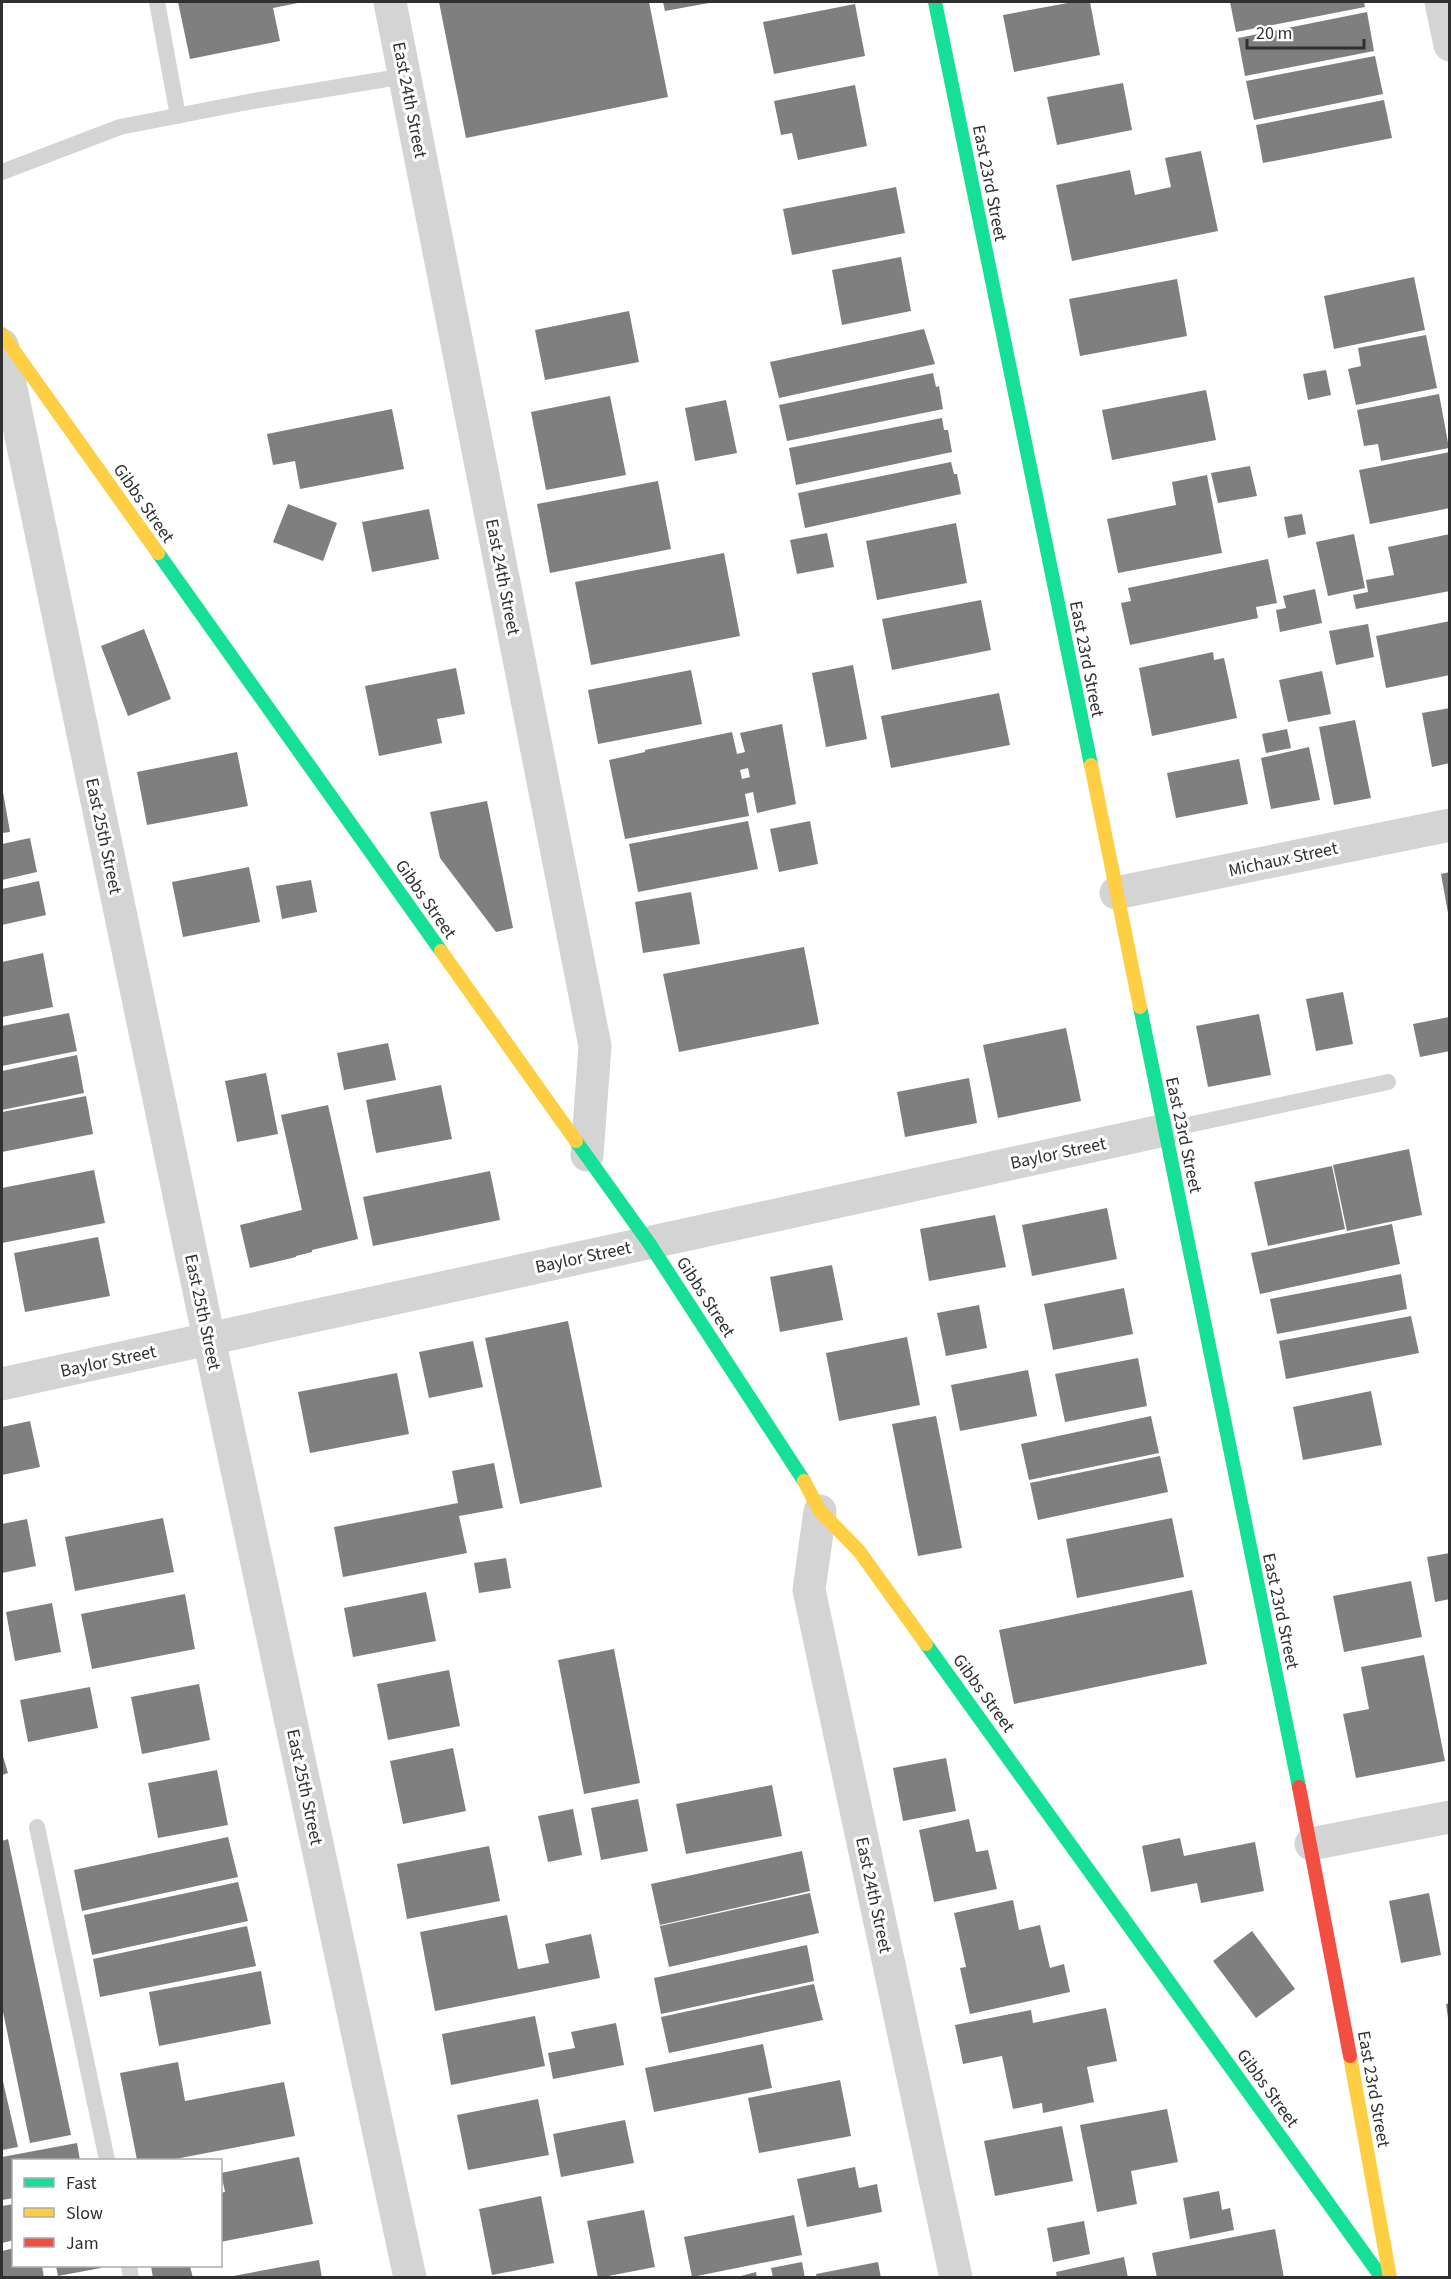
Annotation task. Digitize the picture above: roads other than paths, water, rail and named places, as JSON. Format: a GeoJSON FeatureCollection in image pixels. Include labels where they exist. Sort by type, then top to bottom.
{"type":"FeatureCollection","features":[{"type":"Feature","properties":{"kind":"street","name":"East 24th Street"},"geometry":{"type":"LineString","coordinates":[[390,2],[595,1046],[587,1155]]}},
{"type":"Feature","properties":{"kind":"street","name":"East 23rd Street"},"geometry":{"type":"LineString","coordinates":[[935,2],[1311,1844],[1390,2277]]}},
{"type":"Feature","properties":{"kind":"street"},"geometry":{"type":"LineString","coordinates":[[1441,2],[1449,45]]}},
{"type":"Feature","properties":{"kind":"street","name":"Gibbs Street"},"geometry":{"type":"LineString","coordinates":[[2,334],[649,1243],[796,1467],[820,1511],[866,1561],[1382,2277]]}},
{"type":"Feature","properties":{"kind":"street","name":"East 25th Street"},"geometry":{"type":"LineString","coordinates":[[2,345],[10,434],[209,1339],[410,2277]]}},
{"type":"Feature","properties":{"kind":"street","name":"Michaux Street"},"geometry":{"type":"LineString","coordinates":[[1116,892],[1449,825]]}},
{"type":"Feature","properties":{"kind":"street","name":"Baylor Street"},"geometry":{"type":"LineString","coordinates":[[2,1384],[1165,1130]]}},
{"type":"Feature","properties":{"kind":"street","name":"East 24th Street"},"geometry":{"type":"LineString","coordinates":[[820,1511],[809,1590],[956,2277]]}},
{"type":"Feature","properties":{"kind":"street"},"geometry":{"type":"LineString","coordinates":[[1311,1844],[1449,1817]]}},
{"type":"Feature","properties":{"kind":"lane"},"geometry":{"type":"LineString","coordinates":[[157,2],[178,116]]}},
{"type":"Feature","properties":{"kind":"lane"},"geometry":{"type":"LineString","coordinates":[[2,172],[120,127],[405,76]]}},
{"type":"Feature","properties":{"kind":"lane"},"geometry":{"type":"LineString","coordinates":[[1165,1130],[1388,1082]]}},
{"type":"Feature","properties":{"kind":"lane"},"geometry":{"type":"LineString","coordinates":[[37,1827],[107,2159]]}}]}
